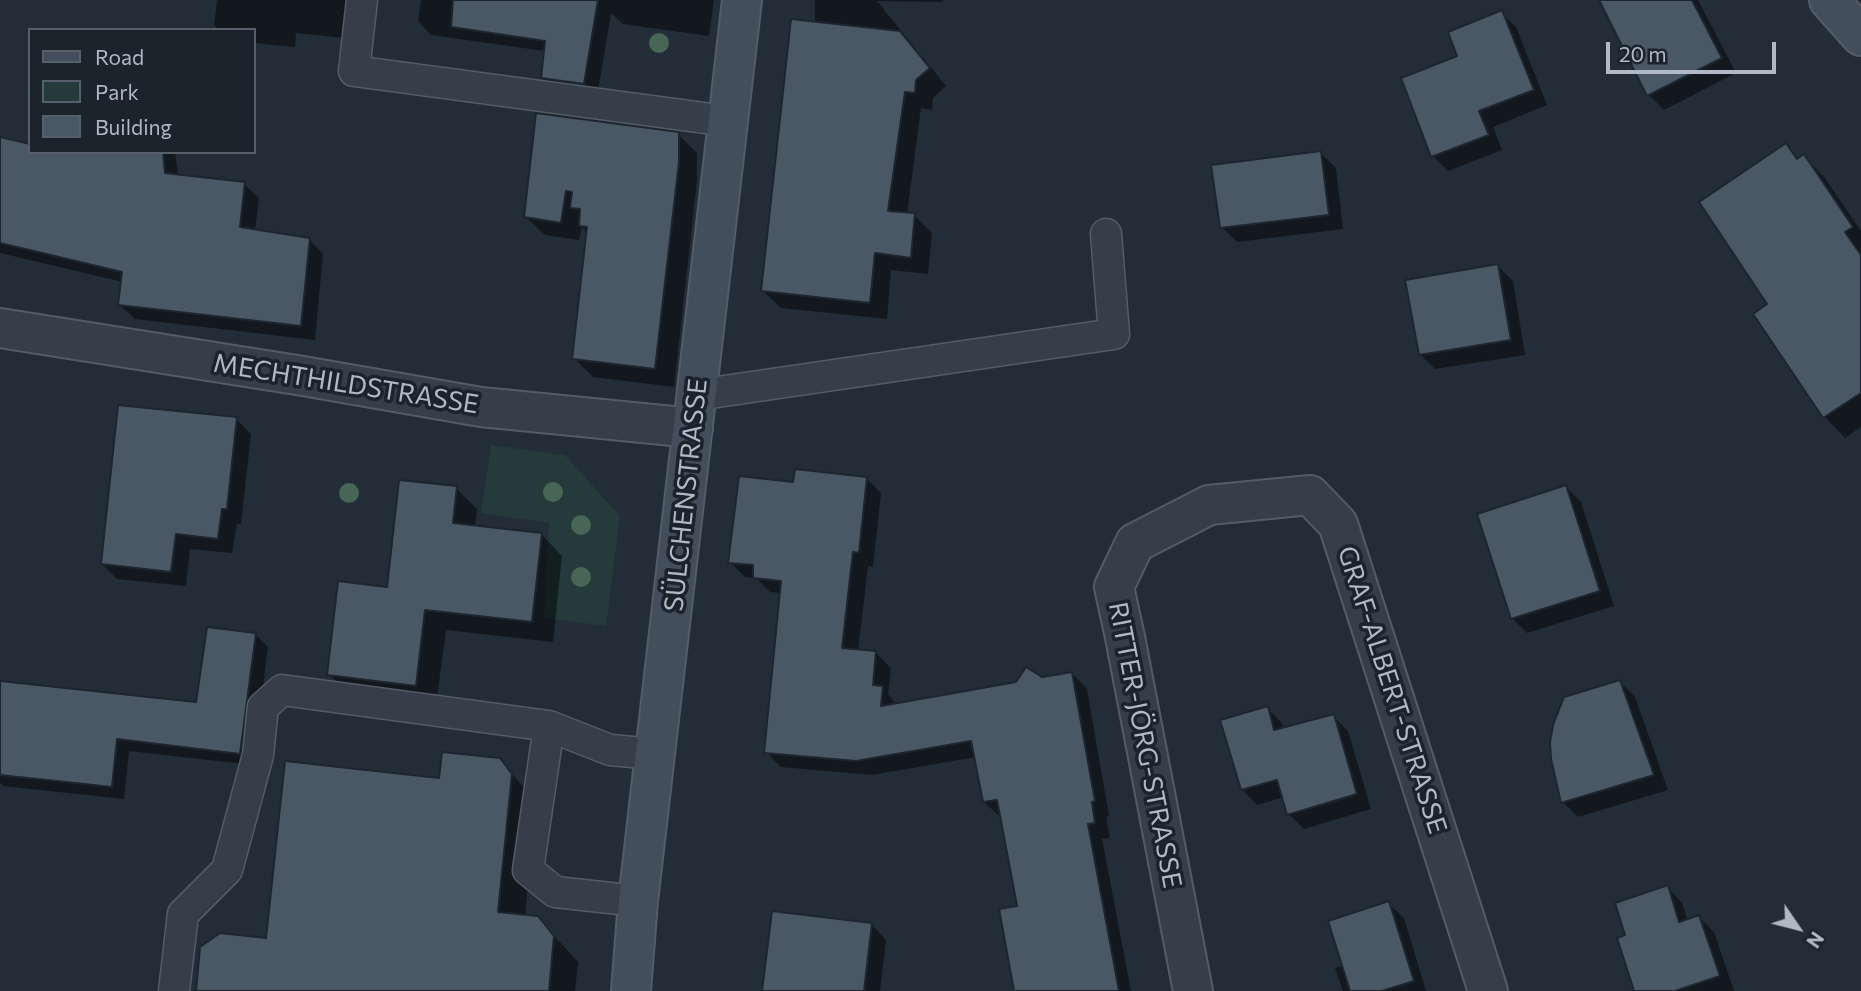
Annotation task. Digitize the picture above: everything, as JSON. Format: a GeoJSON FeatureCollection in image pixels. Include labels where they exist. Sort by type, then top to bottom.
{"type":"FeatureCollection","features":[{"type":"Feature","properties":{"kind":"main road","name":"SÜLCHENSTRASSE"},"geometry":{"type":"LineString","coordinates":[[631,991],[638,901],[742,0]]}},
{"type":"Feature","properties":{"kind":"main road"},"geometry":{"type":"LineString","coordinates":[[1829,0],[1861,36]]}},
{"type":"Feature","properties":{"kind":"street","name":"MECHTHILDSTRASSE"},"geometry":{"type":"LineString","coordinates":[[0,328],[481,407],[695,412]]}},
{"type":"Feature","properties":{"kind":"street","name":"GRAF-ALBERT-STRASSE"},"geometry":{"type":"LineString","coordinates":[[1209,505],[1310,495],[1338,524],[1488,991]]}},
{"type":"Feature","properties":{"kind":"street","name":"RITTER-JÖRG-STRASSE"},"geometry":{"type":"LineString","coordinates":[[1193,991],[1114,587],[1135,543],[1209,505]]}},
{"type":"Feature","properties":{"kind":"lane"},"geometry":{"type":"LineString","coordinates":[[362,0],[354,71],[727,121]]}},
{"type":"Feature","properties":{"kind":"lane"},"geometry":{"type":"LineString","coordinates":[[695,412],[1114,334],[1106,234]]}},
{"type":"Feature","properties":{"kind":"lane"},"geometry":{"type":"LineString","coordinates":[[174,991],[183,914],[227,870],[258,755],[263,707],[282,690],[549,726],[610,750],[655,754]]}},
{"type":"Feature","properties":{"kind":"lane"},"geometry":{"type":"LineString","coordinates":[[549,726],[528,870],[555,892],[638,901]]}},
{"type":"Feature","properties":{"kind":"green space"},"geometry":{"type":"Polygon","coordinates":[[[491,445],[565,455],[620,516],[606,626],[544,618],[549,523],[481,513],[491,445]]]}},
{"type":"Feature","properties":{"kind":"building"},"geometry":{"type":"Polygon","coordinates":[[[453,0],[598,0],[584,84],[541,78],[545,41],[451,27],[453,0]]]}},
{"type":"Feature","properties":{"kind":"building"},"geometry":{"type":"Polygon","coordinates":[[[1599,0],[1692,0],[1722,58],[1647,96],[1599,0]]]}},
{"type":"Feature","properties":{"kind":"building"},"geometry":{"type":"Polygon","coordinates":[[[1502,10],[1534,90],[1479,111],[1489,135],[1431,157],[1401,78],[1457,56],[1448,32],[1502,10]]]}},
{"type":"Feature","properties":{"kind":"building"},"geometry":{"type":"Polygon","coordinates":[[[791,19],[900,31],[930,68],[916,80],[915,93],[905,92],[888,211],[915,213],[911,258],[875,253],[870,303],[761,291],[791,19]]]}},
{"type":"Feature","properties":{"kind":"building"},"geometry":{"type":"Polygon","coordinates":[[[536,113],[679,132],[679,162],[655,369],[572,359],[587,227],[579,226],[580,209],[570,208],[572,192],[566,191],[561,223],[524,217],[536,113]]]}},
{"type":"Feature","properties":{"kind":"building"},"geometry":{"type":"Polygon","coordinates":[[[0,137],[28,144],[28,154],[163,154],[165,173],[245,182],[240,227],[310,238],[301,326],[118,305],[122,272],[0,243],[0,137]]]}},
{"type":"Feature","properties":{"kind":"building"},"geometry":{"type":"Polygon","coordinates":[[[1786,143],[1797,159],[1804,154],[1853,227],[1845,232],[1861,255],[1861,393],[1823,418],[1753,314],[1767,304],[1699,202],[1786,143]]]}},
{"type":"Feature","properties":{"kind":"building"},"geometry":{"type":"Polygon","coordinates":[[[1321,151],[1329,215],[1220,228],[1211,165],[1321,151]]]}},
{"type":"Feature","properties":{"kind":"building"},"geometry":{"type":"Polygon","coordinates":[[[1498,264],[1511,340],[1419,355],[1405,280],[1498,264]]]}},
{"type":"Feature","properties":{"kind":"building"},"geometry":{"type":"Polygon","coordinates":[[[118,405],[237,417],[227,509],[222,509],[218,539],[176,534],[171,572],[101,564],[118,405]]]}},
{"type":"Feature","properties":{"kind":"building"},"geometry":{"type":"Polygon","coordinates":[[[795,469],[867,477],[859,553],[853,552],[842,648],[876,651],[873,685],[883,686],[881,706],[1016,682],[1026,667],[1042,677],[1072,672],[1095,801],[1092,802],[1095,823],[1088,824],[1119,991],[1014,991],[999,909],[1017,906],[997,800],[983,802],[971,741],[856,761],[764,753],[781,581],[753,578],[753,565],[728,563],[739,476],[793,482],[795,469]]]}},
{"type":"Feature","properties":{"kind":"building"},"geometry":{"type":"Polygon","coordinates":[[[399,480],[457,486],[453,523],[542,533],[532,622],[425,610],[416,686],[327,675],[338,581],[387,587],[399,480]]]}},
{"type":"Feature","properties":{"kind":"building"},"geometry":{"type":"Polygon","coordinates":[[[1566,485],[1600,591],[1511,619],[1477,514],[1566,485]]]}},
{"type":"Feature","properties":{"kind":"building"},"geometry":{"type":"Polygon","coordinates":[[[207,627],[256,633],[240,754],[117,739],[112,787],[0,775],[0,681],[196,702],[207,627]]]}},
{"type":"Feature","properties":{"kind":"building"},"geometry":{"type":"Polygon","coordinates":[[[1620,680],[1654,775],[1561,803],[1550,742],[1553,725],[1564,697],[1620,680]]]}},
{"type":"Feature","properties":{"kind":"building"},"geometry":{"type":"Polygon","coordinates":[[[1268,706],[1274,730],[1334,714],[1357,794],[1287,815],[1277,780],[1241,790],[1220,720],[1268,706]]]}},
{"type":"Feature","properties":{"kind":"building"},"geometry":{"type":"Polygon","coordinates":[[[442,752],[500,758],[512,774],[498,912],[538,916],[554,936],[549,991],[196,991],[200,947],[220,933],[266,938],[285,761],[439,778],[442,752]]]}},
{"type":"Feature","properties":{"kind":"building"},"geometry":{"type":"Polygon","coordinates":[[[1668,885],[1679,922],[1699,915],[1720,976],[1675,991],[1634,991],[1617,938],[1625,935],[1615,903],[1668,885]]]}},
{"type":"Feature","properties":{"kind":"building"},"geometry":{"type":"Polygon","coordinates":[[[1389,901],[1414,981],[1382,991],[1350,991],[1328,921],[1389,901]]]}},
{"type":"Feature","properties":{"kind":"building"},"geometry":{"type":"Polygon","coordinates":[[[772,911],[872,923],[864,991],[762,991],[772,911]]]}}]}
